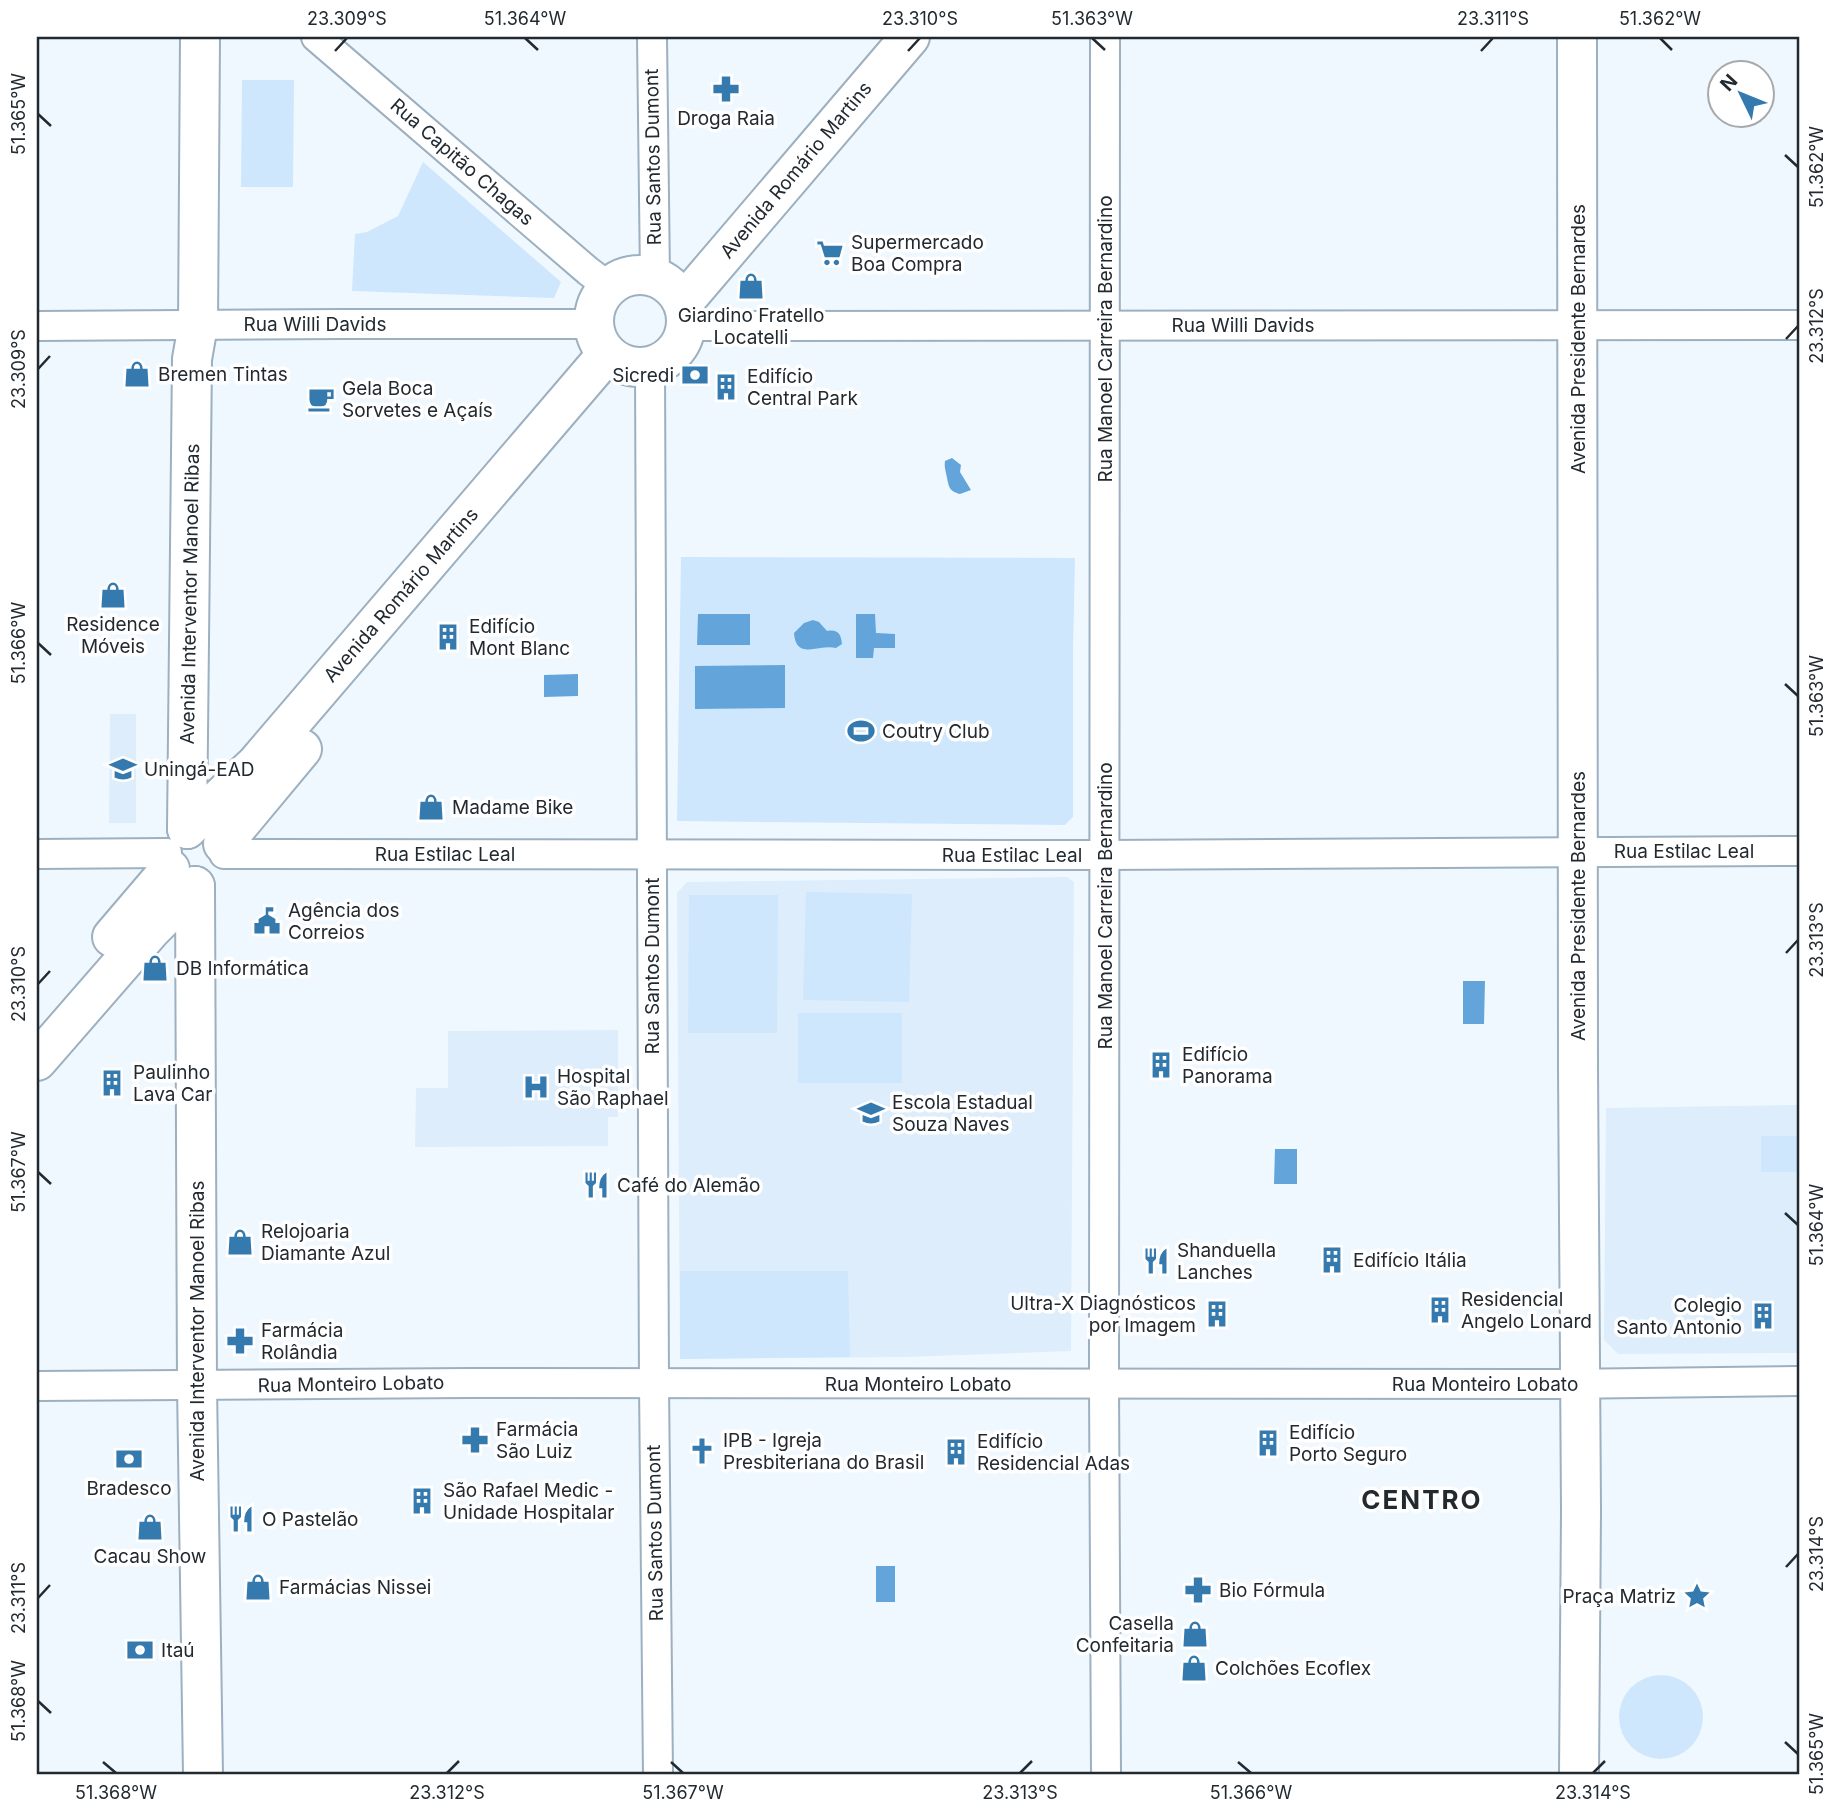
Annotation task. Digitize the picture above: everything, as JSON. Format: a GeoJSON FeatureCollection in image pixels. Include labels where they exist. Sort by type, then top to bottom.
{"type":"FeatureCollection","features":[{"type":"Feature","properties":{"kind":"street","name":"Avenida Interventor Manoel Ribas"},"geometry":{"type":"LineString","coordinates":[[175,37],[188,337]]}},
{"type":"Feature","properties":{"kind":"street","name":"Avenida Interventor Manoel Ribas"},"geometry":{"type":"LineString","coordinates":[[200,37],[188,337],[180,859],[197,1386],[203,1775]]}},
{"type":"Feature","properties":{"kind":"street","name":"Rua Capitão Chagas"},"geometry":{"type":"LineString","coordinates":[[316,37],[609,287]]}},
{"type":"Feature","properties":{"kind":"street","name":"Rua Santos Dumont"},"geometry":{"type":"LineString","coordinates":[[652,37],[674,298]]}},
{"type":"Feature","properties":{"kind":"street","name":"Avenida Romário Martins"},"geometry":{"type":"LineString","coordinates":[[674,298],[882,37]]}},
{"type":"Feature","properties":{"kind":"street","name":"Avenida Romário Martins"},"geometry":{"type":"LineString","coordinates":[[674,298],[910,37]]}},
{"type":"Feature","properties":{"kind":"street","name":"Rua Manoel Carreira Bernardino"},"geometry":{"type":"LineString","coordinates":[[1105,37],[1106,1775]]}},
{"type":"Feature","properties":{"kind":"street","name":"Avenida Presidente Bernardes"},"geometry":{"type":"LineString","coordinates":[[1556,37],[1567,326]]}},
{"type":"Feature","properties":{"kind":"street","name":"Avenida Presidente Bernardes"},"geometry":{"type":"LineString","coordinates":[[1569,1676],[1567,326],[1577,37]]}},
{"type":"Feature","properties":{"kind":"street"},"geometry":{"type":"LineString","coordinates":[[643,275],[674,298],[682,340],[675,352],[664,361],[620,353],[595,310],[609,287],[631,276],[643,275]]}},
{"type":"Feature","properties":{"kind":"street","name":"Rua Willi Davids"},"geometry":{"type":"LineString","coordinates":[[674,298],[1105,324],[1799,326]]}},
{"type":"Feature","properties":{"kind":"street","name":"Rua Willi Davids"},"geometry":{"type":"LineString","coordinates":[[37,326],[188,337],[620,353]]}},
{"type":"Feature","properties":{"kind":"street","name":"Rua Santos Dumont"},"geometry":{"type":"LineString","coordinates":[[620,353],[652,854],[658,1775]]}},
{"type":"Feature","properties":{"kind":"street","name":"Avenida Romário Martins"},"geometry":{"type":"LineString","coordinates":[[180,859],[205,883],[224,862],[223,849],[393,622],[620,353]]}},
{"type":"Feature","properties":{"kind":"street","name":"Avenida Romário Martins"},"geometry":{"type":"LineString","coordinates":[[37,1024],[180,859],[256,764],[393,622]]}},
{"type":"Feature","properties":{"kind":"street"},"geometry":{"type":"LineString","coordinates":[[37,854],[180,859],[201,828],[215,834],[223,849]]}},
{"type":"Feature","properties":{"kind":"street","name":"Rua Estilac Leal"},"geometry":{"type":"LineString","coordinates":[[223,849],[1105,855],[1799,851]]}},
{"type":"Feature","properties":{"kind":"street","name":"Avenida Romário Martins"},"geometry":{"type":"LineString","coordinates":[[37,1061],[151,930],[180,859]]}},
{"type":"Feature","properties":{"kind":"street","name":"Rua Monteiro Lobato"},"geometry":{"type":"LineString","coordinates":[[37,1386],[455,1383],[1570,1384],[1799,1381]]}},
{"type":"Feature","properties":{"kind":"street"},"geometry":{"type":"LineString","coordinates":[[1558,1775],[1569,1676]]}},
{"type":"Feature","properties":{"kind":"street"},"geometry":{"type":"LineString","coordinates":[[1569,1676],[1579,1775]]}},
{"type":"Feature","properties":{"kind":"shaded area"},"geometry":{"type":"Polygon","coordinates":[[[242,80],[294,80],[293,187],[241,187],[242,80]]]}},
{"type":"Feature","properties":{"kind":"shaded area"},"geometry":{"type":"Polygon","coordinates":[[[423,162],[561,282],[554,298],[352,291],[355,234],[367,232],[398,216],[423,162]]]}},
{"type":"Feature","properties":{"kind":"shaded area"},"geometry":{"type":"Polygon","coordinates":[[[681,557],[1075,558],[1073,817],[1065,825],[677,821],[681,557]]]}},
{"type":"Feature","properties":{"kind":"shaded area","name":"Uningá-EAD"},"geometry":{"type":"Polygon","coordinates":[[[110,714],[136,714],[136,823],[109,823],[110,714]]]}},
{"type":"Feature","properties":{"kind":"shaded area"},"geometry":{"type":"Polygon","coordinates":[[[1067,877],[1074,882],[1071,1351],[904,1357],[680,1359],[677,893],[687,882],[1067,877]]]}},
{"type":"Feature","properties":{"kind":"shaded area"},"geometry":{"type":"Polygon","coordinates":[[[806,892],[912,894],[909,1002],[803,1000],[806,892]]]}},
{"type":"Feature","properties":{"kind":"shaded area"},"geometry":{"type":"Polygon","coordinates":[[[689,895],[778,895],[777,1033],[688,1033],[689,895]]]}},
{"type":"Feature","properties":{"kind":"shaded area"},"geometry":{"type":"Polygon","coordinates":[[[798,1013],[902,1013],[902,1083],[798,1083],[798,1013]]]}},
{"type":"Feature","properties":{"kind":"shaded area"},"geometry":{"type":"Polygon","coordinates":[[[618,1030],[618,1117],[608,1117],[608,1146],[415,1147],[416,1088],[448,1088],[448,1031],[618,1030]]]}},
{"type":"Feature","properties":{"kind":"shaded area"},"geometry":{"type":"Polygon","coordinates":[[[1799,1105],[1799,1353],[1618,1354],[1604,1340],[1606,1108],[1799,1105]]]}},
{"type":"Feature","properties":{"kind":"shaded area"},"geometry":{"type":"Polygon","coordinates":[[[1761,1136],[1799,1136],[1799,1172],[1761,1172],[1761,1136]]]}},
{"type":"Feature","properties":{"kind":"shaded area"},"geometry":{"type":"Polygon","coordinates":[[[680,1271],[848,1271],[850,1357],[680,1359],[680,1271]]]}},
{"type":"Feature","properties":{"kind":"shaded area"},"geometry":{"type":"Polygon","coordinates":[[[1653,1675],[1669,1675],[1685,1682],[1696,1693],[1703,1709],[1700,1733],[1691,1747],[1669,1759],[1653,1759],[1637,1752],[1626,1741],[1619,1725],[1619,1709],[1626,1693],[1637,1682],[1653,1675]]]}},
{"type":"Feature","properties":{"kind":"water"},"geometry":{"type":"Polygon","coordinates":[[[952,458],[961,465],[960,472],[971,490],[960,494],[950,488],[945,461],[952,458]]]}},
{"type":"Feature","properties":{"kind":"water"},"geometry":{"type":"Polygon","coordinates":[[[698,614],[750,614],[750,645],[697,645],[698,614]]]}},
{"type":"Feature","properties":{"kind":"water"},"geometry":{"type":"Polygon","coordinates":[[[856,614],[875,614],[876,633],[895,634],[895,648],[874,648],[873,658],[856,658],[856,614]]]}},
{"type":"Feature","properties":{"kind":"water"},"geometry":{"type":"Polygon","coordinates":[[[813,620],[819,622],[827,631],[838,633],[842,644],[836,648],[809,650],[799,647],[794,633],[804,623],[813,620]]]}},
{"type":"Feature","properties":{"kind":"water"},"geometry":{"type":"Polygon","coordinates":[[[785,665],[785,708],[695,709],[695,666],[785,665]]]}},
{"type":"Feature","properties":{"kind":"water"},"geometry":{"type":"Polygon","coordinates":[[[578,674],[578,696],[544,697],[544,675],[578,674]]]}},
{"type":"Feature","properties":{"kind":"water"},"geometry":{"type":"Polygon","coordinates":[[[1463,981],[1485,981],[1484,1024],[1463,1024],[1463,981]]]}},
{"type":"Feature","properties":{"kind":"water"},"geometry":{"type":"Polygon","coordinates":[[[1275,1149],[1297,1149],[1297,1184],[1274,1184],[1275,1149]]]}},
{"type":"Feature","properties":{"kind":"water"},"geometry":{"type":"Polygon","coordinates":[[[876,1566],[895,1566],[895,1602],[876,1602],[876,1566]]]}},
{"type":"Feature","properties":{"kind":"place","name":"Droga Raia"},"geometry":{"type":"Point","coordinates":[726,89]}},
{"type":"Feature","properties":{"kind":"place","name":"Supermercado Boa Compra"},"geometry":{"type":"Point","coordinates":[830,253]}},
{"type":"Feature","properties":{"kind":"place","name":"Giardino Fratello Locatelli"},"geometry":{"type":"Point","coordinates":[751,286]}},
{"type":"Feature","properties":{"kind":"place","name":"Bremen Tintas"},"geometry":{"type":"Point","coordinates":[137,374]}},
{"type":"Feature","properties":{"kind":"place","name":"Sicredi"},"geometry":{"type":"Point","coordinates":[695,375]}},
{"type":"Feature","properties":{"kind":"place","name":"Edifício Central Park"},"geometry":{"type":"Point","coordinates":[726,387]}},
{"type":"Feature","properties":{"kind":"place","name":"Gela Boca Sorvetes e Açaís"},"geometry":{"type":"Point","coordinates":[321,399]}},
{"type":"Feature","properties":{"kind":"place","name":"Residence Móveis"},"geometry":{"type":"Point","coordinates":[113,595]}},
{"type":"Feature","properties":{"kind":"place","name":"Edifício Mont Blanc"},"geometry":{"type":"Point","coordinates":[448,637]}},
{"type":"Feature","properties":{"kind":"place","name":"Coutry Club"},"geometry":{"type":"Point","coordinates":[861,731]}},
{"type":"Feature","properties":{"kind":"place","name":"Uningá-EAD"},"geometry":{"type":"Point","coordinates":[123,769]}},
{"type":"Feature","properties":{"kind":"place","name":"Madame Bike"},"geometry":{"type":"Point","coordinates":[431,807]}},
{"type":"Feature","properties":{"kind":"place","name":"Agência dos Correios"},"geometry":{"type":"Point","coordinates":[267,921]}},
{"type":"Feature","properties":{"kind":"place","name":"DB Informática"},"geometry":{"type":"Point","coordinates":[155,968]}},
{"type":"Feature","properties":{"kind":"place","name":"Edifício Panorama"},"geometry":{"type":"Point","coordinates":[1161,1065]}},
{"type":"Feature","properties":{"kind":"place","name":"Paulinho Lava Car"},"geometry":{"type":"Point","coordinates":[112,1083]}},
{"type":"Feature","properties":{"kind":"place","name":"Hospital São Raphael"},"geometry":{"type":"Point","coordinates":[536,1087]}},
{"type":"Feature","properties":{"kind":"place","name":"Escola Estadual Souza Naves"},"geometry":{"type":"Point","coordinates":[871,1113]}},
{"type":"Feature","properties":{"kind":"place","name":"Café do Alemão"},"geometry":{"type":"Point","coordinates":[596,1185]}},
{"type":"Feature","properties":{"kind":"place","name":"Relojoaria Diamante Azul"},"geometry":{"type":"Point","coordinates":[240,1242]}},
{"type":"Feature","properties":{"kind":"place","name":"Edifício Itália"},"geometry":{"type":"Point","coordinates":[1332,1260]}},
{"type":"Feature","properties":{"kind":"place","name":"Shanduella Lanches"},"geometry":{"type":"Point","coordinates":[1156,1261]}},
{"type":"Feature","properties":{"kind":"place","name":"Residencial Angelo Lonard"},"geometry":{"type":"Point","coordinates":[1440,1310]}},
{"type":"Feature","properties":{"kind":"place","name":"Ultra-X Diagnósticos por Imagem"},"geometry":{"type":"Point","coordinates":[1217,1314]}},
{"type":"Feature","properties":{"kind":"place","name":"Colegio Santo Antonio"},"geometry":{"type":"Point","coordinates":[1763,1316]}},
{"type":"Feature","properties":{"kind":"place","name":"Farmácia Rolândia"},"geometry":{"type":"Point","coordinates":[240,1341]}},
{"type":"Feature","properties":{"kind":"place","name":"Farmácia São Luiz"},"geometry":{"type":"Point","coordinates":[475,1440]}},
{"type":"Feature","properties":{"kind":"place","name":"Edifício Porto Seguro"},"geometry":{"type":"Point","coordinates":[1268,1443]}},
{"type":"Feature","properties":{"kind":"place","name":"IPB - Igreja Presbiteriana do Brasil"},"geometry":{"type":"Point","coordinates":[702,1451]}},
{"type":"Feature","properties":{"kind":"place","name":"Edifício Residencial Adas"},"geometry":{"type":"Point","coordinates":[956,1452]}},
{"type":"Feature","properties":{"kind":"place","name":"Bradesco"},"geometry":{"type":"Point","coordinates":[129,1459]}},
{"type":"Feature","properties":{"kind":"place","name":"São Rafael Medic - Unidade Hospitalar"},"geometry":{"type":"Point","coordinates":[422,1501]}},
{"type":"Feature","properties":{"kind":"place","name":"O Pastelão"},"geometry":{"type":"Point","coordinates":[241,1519]}},
{"type":"Feature","properties":{"kind":"place","name":"Cacau Show"},"geometry":{"type":"Point","coordinates":[150,1527]}},
{"type":"Feature","properties":{"kind":"place","name":"Farmácias Nissei"},"geometry":{"type":"Point","coordinates":[258,1587]}},
{"type":"Feature","properties":{"kind":"place","name":"Bio Fórmula"},"geometry":{"type":"Point","coordinates":[1198,1590]}},
{"type":"Feature","properties":{"kind":"place","name":"Praça Matriz"},"geometry":{"type":"Point","coordinates":[1697,1596]}},
{"type":"Feature","properties":{"kind":"place","name":"Casella Confeitaria"},"geometry":{"type":"Point","coordinates":[1195,1634]}},
{"type":"Feature","properties":{"kind":"place","name":"Itaú"},"geometry":{"type":"Point","coordinates":[140,1650]}},
{"type":"Feature","properties":{"kind":"place","name":"Colchões Ecoflex"},"geometry":{"type":"Point","coordinates":[1194,1668]}},
{"type":"Feature","properties":{"kind":"district","name":"CENTRO"},"geometry":{"type":"Point","coordinates":[1422,1499]}}]}
